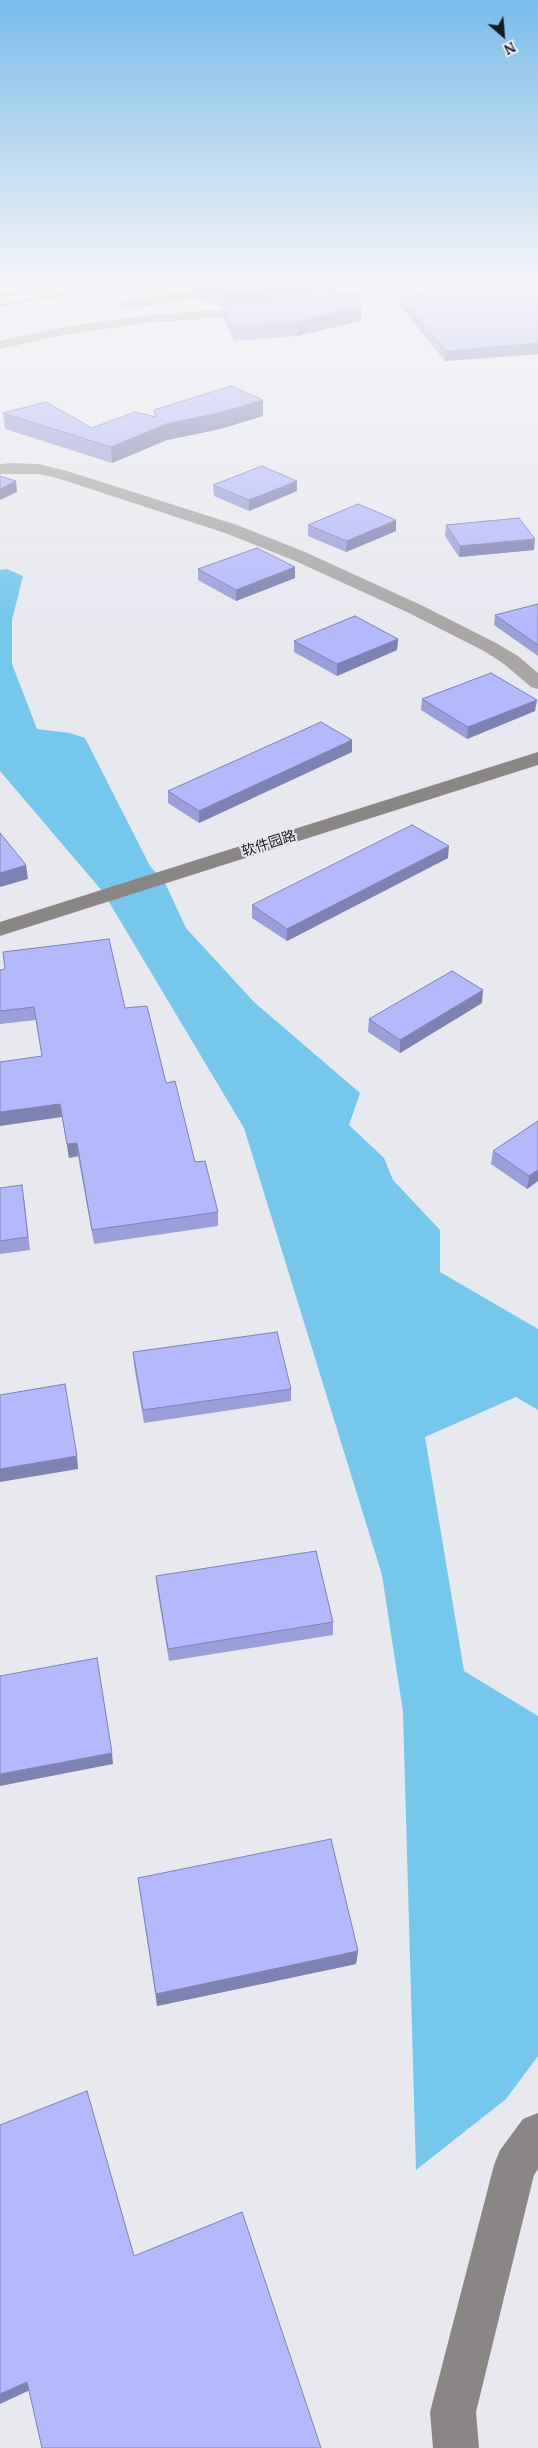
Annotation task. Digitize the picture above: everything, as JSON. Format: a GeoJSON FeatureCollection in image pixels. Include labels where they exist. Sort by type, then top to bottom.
{"type":"FeatureCollection","features":[{"type":"Feature","properties":{"kind":"main road","name":"软件园路"},"geometry":{"type":"LineString","coordinates":[[0,929],[538,758]]}},
{"type":"Feature","properties":{"kind":"main road"},"geometry":{"type":"LineString","coordinates":[[456,2448],[453,2412],[515,2165],[538,2134]]}},
{"type":"Feature","properties":{"kind":"street"},"geometry":{"type":"LineString","coordinates":[[4,467],[38,469],[61,474],[165,506],[298,556],[415,609],[490,647],[512,660],[538,683]]}},
{"type":"Feature","properties":{"kind":"water"},"geometry":{"type":"Polygon","coordinates":[[[7,569],[23,576],[12,620],[12,664],[37,729],[70,733],[85,738],[150,866],[165,883],[186,928],[254,1002],[360,1093],[349,1125],[384,1158],[393,1180],[440,1230],[440,1272],[538,1329],[538,1410],[516,1397],[425,1437],[464,1671],[538,1716],[538,2056],[506,2099],[416,2170],[403,1712],[382,1575],[244,1128],[103,892],[0,771],[0,570],[7,569]]]}},
{"type":"Feature","properties":{"kind":"building"},"geometry":{"type":"Polygon","coordinates":[[[198,396],[254,396],[263,400],[219,413],[166,424],[111,447],[3,413],[46,402],[92,428],[135,412],[156,417],[154,410],[198,396]]]}},
{"type":"Feature","properties":{"kind":"building"},"geometry":{"type":"Polygon","coordinates":[[[262,466],[297,481],[249,500],[213,485],[262,466]]]}},
{"type":"Feature","properties":{"kind":"building"},"geometry":{"type":"Polygon","coordinates":[[[0,476],[16,481],[0,489],[0,476]]]}},
{"type":"Feature","properties":{"kind":"building"},"geometry":{"type":"Polygon","coordinates":[[[358,504],[396,520],[347,541],[308,525],[358,504]]]}},
{"type":"Feature","properties":{"kind":"building"},"geometry":{"type":"Polygon","coordinates":[[[519,518],[535,539],[460,546],[446,525],[519,518]]]}},
{"type":"Feature","properties":{"kind":"building"},"geometry":{"type":"Polygon","coordinates":[[[257,548],[295,567],[236,590],[198,569],[257,548]]]}},
{"type":"Feature","properties":{"kind":"building"},"geometry":{"type":"Polygon","coordinates":[[[538,604],[538,645],[495,615],[538,604]]]}},
{"type":"Feature","properties":{"kind":"building"},"geometry":{"type":"Polygon","coordinates":[[[355,616],[398,639],[337,664],[294,641],[355,616]]]}},
{"type":"Feature","properties":{"kind":"building"},"geometry":{"type":"Polygon","coordinates":[[[491,673],[537,700],[468,727],[422,699],[491,673]]]}},
{"type":"Feature","properties":{"kind":"building"},"geometry":{"type":"Polygon","coordinates":[[[321,722],[352,740],[199,811],[168,791],[321,722]]]}},
{"type":"Feature","properties":{"kind":"building"},"geometry":{"type":"Polygon","coordinates":[[[412,825],[449,846],[287,929],[252,905],[412,825]]]}},
{"type":"Feature","properties":{"kind":"building"},"geometry":{"type":"Polygon","coordinates":[[[0,833],[26,865],[0,873],[0,833]]]}},
{"type":"Feature","properties":{"kind":"building"},"geometry":{"type":"Polygon","coordinates":[[[109,939],[125,1008],[147,1006],[166,1083],[175,1081],[195,1162],[205,1161],[218,1212],[92,1230],[77,1143],[67,1144],[60,1104],[0,1112],[0,1062],[42,1056],[34,1007],[0,1011],[0,970],[5,969],[3,952],[109,939]]]}},
{"type":"Feature","properties":{"kind":"building"},"geometry":{"type":"Polygon","coordinates":[[[452,971],[483,990],[400,1040],[369,1019],[452,971]]]}},
{"type":"Feature","properties":{"kind":"building"},"geometry":{"type":"Polygon","coordinates":[[[538,1121],[538,1170],[529,1176],[493,1151],[538,1121]]]}},
{"type":"Feature","properties":{"kind":"building"},"geometry":{"type":"Polygon","coordinates":[[[22,1185],[28,1237],[0,1241],[0,1188],[22,1185]]]}},
{"type":"Feature","properties":{"kind":"building"},"geometry":{"type":"Polygon","coordinates":[[[277,1332],[291,1389],[143,1410],[133,1352],[277,1332]]]}},
{"type":"Feature","properties":{"kind":"building"},"geometry":{"type":"Polygon","coordinates":[[[65,1384],[77,1456],[0,1469],[0,1395],[65,1384]]]}},
{"type":"Feature","properties":{"kind":"building"},"geometry":{"type":"Polygon","coordinates":[[[316,1551],[333,1622],[168,1649],[156,1576],[316,1551]]]}},
{"type":"Feature","properties":{"kind":"building"},"geometry":{"type":"Polygon","coordinates":[[[97,1658],[112,1753],[0,1774],[0,1676],[97,1658]]]}},
{"type":"Feature","properties":{"kind":"building"},"geometry":{"type":"Polygon","coordinates":[[[331,1839],[358,1951],[156,1994],[138,1878],[331,1839]]]}},
{"type":"Feature","properties":{"kind":"building"},"geometry":{"type":"Polygon","coordinates":[[[87,2091],[134,2256],[242,2212],[321,2448],[42,2448],[27,2382],[0,2394],[0,2125],[87,2091]]]}}]}
